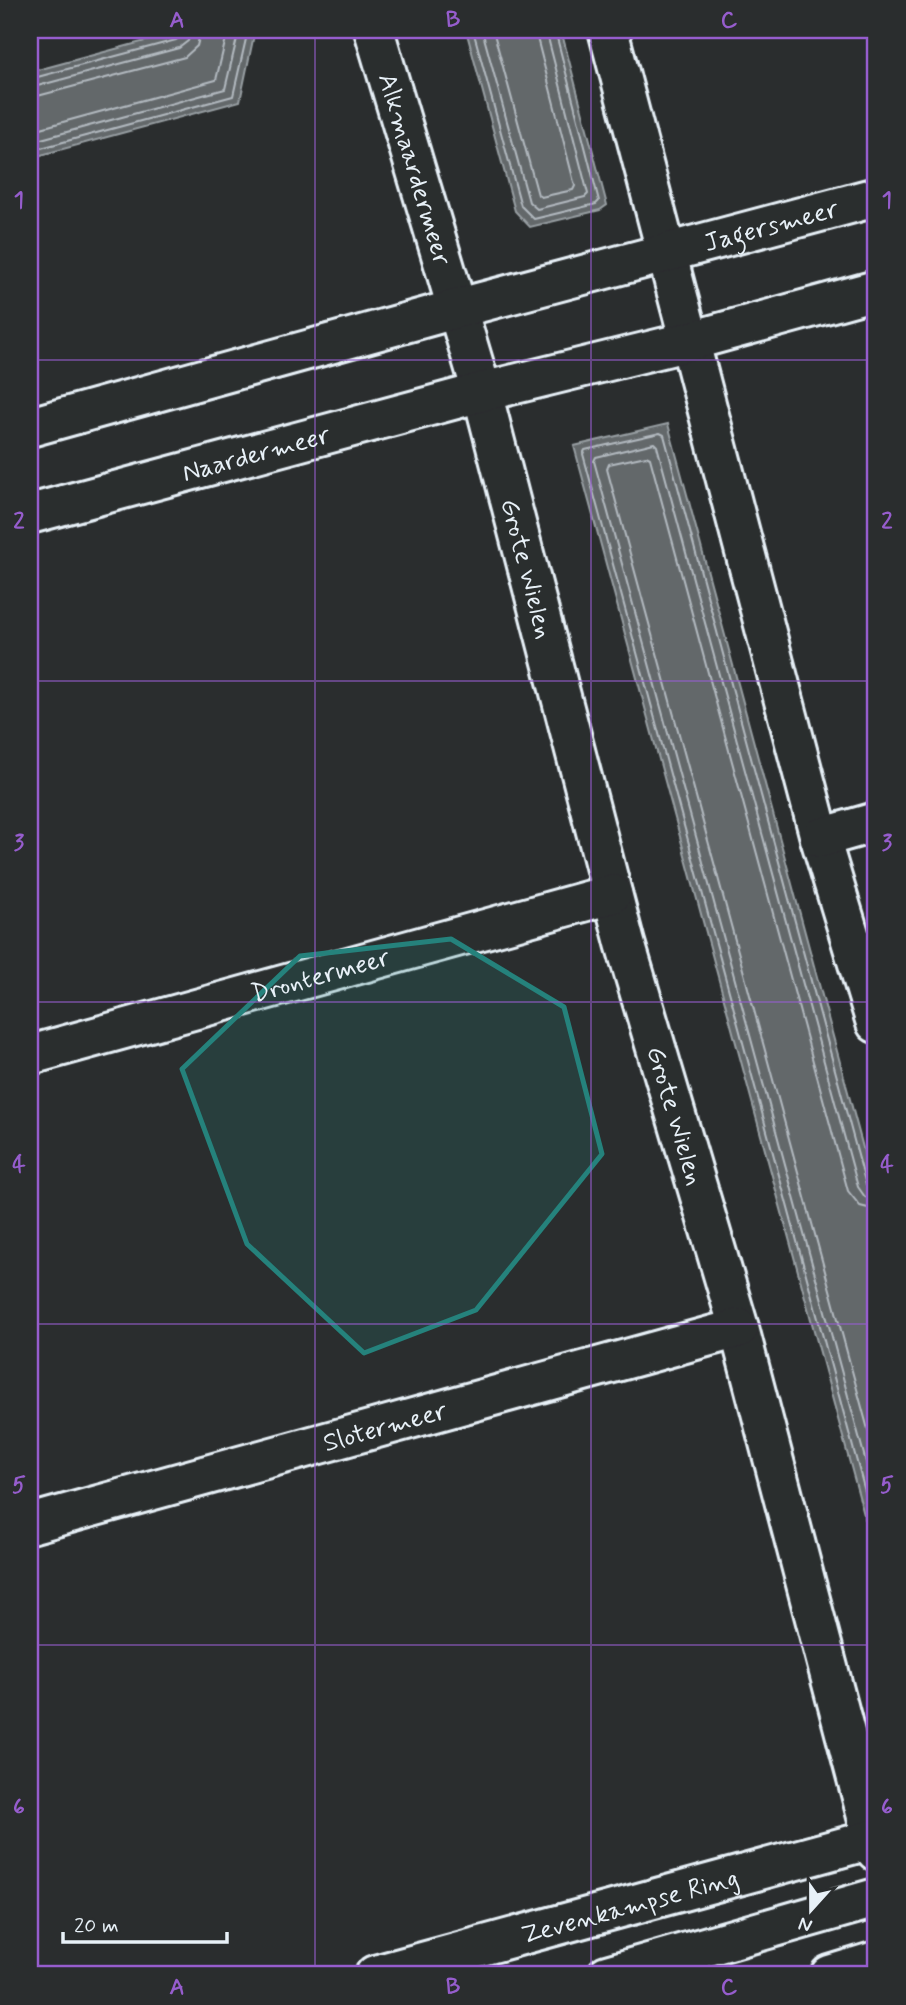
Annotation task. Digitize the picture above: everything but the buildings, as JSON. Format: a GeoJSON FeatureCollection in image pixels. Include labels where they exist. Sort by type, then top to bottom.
{"type":"FeatureCollection","features":[{"type":"Feature","properties":{"kind":"street","name":"Alkmaardermeer"},"geometry":{"type":"LineString","coordinates":[[374,30],[458,308]]}},
{"type":"Feature","properties":{"kind":"street"},"geometry":{"type":"LineString","coordinates":[[608,30],[820,838],[876,1023]]}},
{"type":"Feature","properties":{"kind":"street","name":"Jagersmeer"},"geometry":{"type":"LineString","coordinates":[[666,253],[876,197]]}},
{"type":"Feature","properties":{"kind":"street"},"geometry":{"type":"LineString","coordinates":[[30,427],[666,253]]}},
{"type":"Feature","properties":{"kind":"street","name":"Naardermeer"},"geometry":{"type":"LineString","coordinates":[[30,514],[482,392],[690,341],[876,290]]}},
{"type":"Feature","properties":{"kind":"street"},"geometry":{"type":"LineString","coordinates":[[458,308],[482,392]]}},
{"type":"Feature","properties":{"kind":"street","name":"Grote Wielen"},"geometry":{"type":"LineString","coordinates":[[482,392],[612,894],[739,1328],[875,1845]]}},
{"type":"Feature","properties":{"kind":"street"},"geometry":{"type":"LineString","coordinates":[[820,838],[876,822]]}},
{"type":"Feature","properties":{"kind":"street","name":"Drontermeer"},"geometry":{"type":"LineString","coordinates":[[30,1055],[612,894]]}},
{"type":"Feature","properties":{"kind":"street","name":"Slotermeer"},"geometry":{"type":"LineString","coordinates":[[30,1524],[739,1328]]}},
{"type":"Feature","properties":{"kind":"street","name":"Zevenkampse Ring"},"geometry":{"type":"LineString","coordinates":[[375,1975],[875,1845]]}},
{"type":"Feature","properties":{"kind":"street"},"geometry":{"type":"LineString","coordinates":[[607,1975],[876,1898]]}},
{"type":"Feature","properties":{"kind":"street"},"geometry":{"type":"LineString","coordinates":[[830,1975],[876,1962]]}},
{"type":"Feature","properties":{"kind":"highlighted area"},"geometry":{"type":"Polygon","coordinates":[[[451,939],[564,1007],[602,1154],[476,1310],[364,1353],[247,1244],[182,1069],[300,956],[451,939]]]}},
{"type":"Feature","properties":{"kind":"water"},"geometry":{"type":"Polygon","coordinates":[[[186,30],[255,30],[240,101],[30,158],[30,72],[186,30]]]}},
{"type":"Feature","properties":{"kind":"water"},"geometry":{"type":"Polygon","coordinates":[[[466,30],[561,30],[607,205],[600,210],[530,227],[515,211],[466,30]]]}},
{"type":"Feature","properties":{"kind":"water"},"geometry":{"type":"Polygon","coordinates":[[[668,424],[876,1196],[876,1559],[574,446],[668,424]]]}}]}
